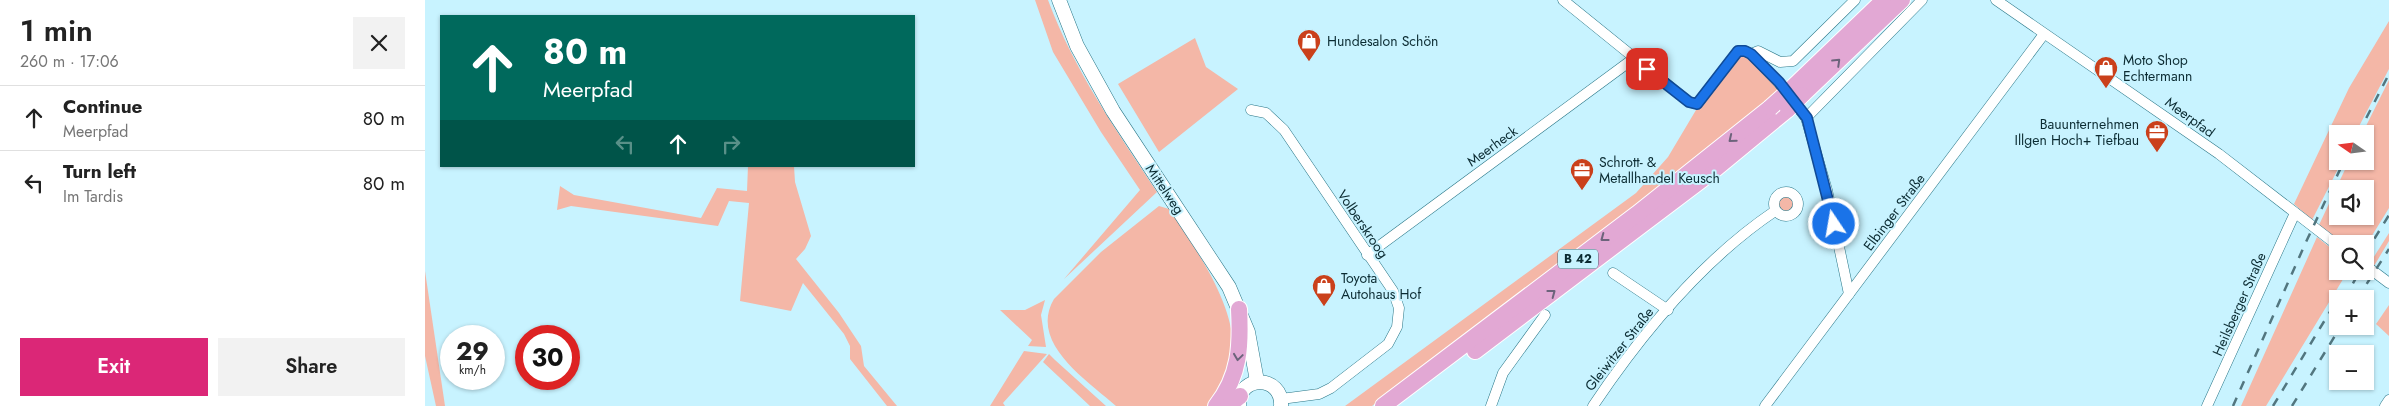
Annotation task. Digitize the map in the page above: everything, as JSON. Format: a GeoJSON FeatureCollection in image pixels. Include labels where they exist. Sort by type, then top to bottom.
{"type":"FeatureCollection","features":[{"type":"Feature","properties":{"kind":"highway","name":"B 42"},"geometry":{"type":"LineString","coordinates":[[1401,406],[1709,174],[1788,108],[1796,93],[1884,0]]}},
{"type":"Feature","properties":{"kind":"highway","name":"B 42"},"geometry":{"type":"LineString","coordinates":[[1383,406],[1629,219],[1770,108],[1796,93],[1902,0]]}},
{"type":"Feature","properties":{"kind":"highway"},"geometry":{"type":"LineString","coordinates":[[1217,406],[1230,386],[1237,365],[1240,343],[1239,308]]}},
{"type":"Feature","properties":{"kind":"main road","name":"Mittelweg"},"geometry":{"type":"LineString","coordinates":[[1059,0],[1077,46],[1113,110],[1215,264],[1239,308],[1253,351],[1257,381]]}},
{"type":"Feature","properties":{"kind":"main road"},"geometry":{"type":"LineString","coordinates":[[1236,403],[1247,386],[1257,381],[1271,384],[1278,391],[1281,403]]}},
{"type":"Feature","properties":{"kind":"street"},"geometry":{"type":"LineString","coordinates":[[1563,0],[1633,59],[1689,102],[1697,104],[1738,51],[1745,51],[1751,54],[1779,82],[1807,118],[1827,190],[1849,294]]}},
{"type":"Feature","properties":{"kind":"street"},"geometry":{"type":"LineString","coordinates":[[1751,54],[1759,51],[1780,62],[1793,61],[1855,0]]}},
{"type":"Feature","properties":{"kind":"street"},"geometry":{"type":"LineString","coordinates":[[1807,118],[1922,0]]}},
{"type":"Feature","properties":{"kind":"street","name":"Meerpfad"},"geometry":{"type":"LineString","coordinates":[[1996,0],[2219,154],[2329,239]]}},
{"type":"Feature","properties":{"kind":"street","name":"Elbinger Straße"},"geometry":{"type":"LineString","coordinates":[[1765,406],[2044,34]]}},
{"type":"Feature","properties":{"kind":"street","name":"Meerheck"},"geometry":{"type":"LineString","coordinates":[[1367,255],[1633,59]]}},
{"type":"Feature","properties":{"kind":"street","name":"Volberskroog"},"geometry":{"type":"LineString","coordinates":[[1251,110],[1266,113],[1285,130],[1367,255],[1393,291],[1399,308],[1397,327],[1388,344],[1331,388],[1319,394],[1281,403]]}},
{"type":"Feature","properties":{"kind":"street","name":"Gleiwitzer Straße"},"geometry":{"type":"LineString","coordinates":[[1593,406],[1668,310],[1708,265],[1745,232],[1775,211]]}},
{"type":"Feature","properties":{"kind":"street","name":"Heilsberger Straße"},"geometry":{"type":"LineString","coordinates":[[2207,406],[2295,214]]}},
{"type":"Feature","properties":{"kind":"street"},"geometry":{"type":"LineString","coordinates":[[2374,272],[2389,283]]}},
{"type":"Feature","properties":{"kind":"street","name":"Gleiwitzer Straße"},"geometry":{"type":"LineString","coordinates":[[1613,273],[1668,310]]}},
{"type":"Feature","properties":{"kind":"street"},"geometry":{"type":"LineString","coordinates":[[1491,406],[1503,373],[1545,315]]}},
{"type":"Feature","properties":{"kind":"street"},"geometry":{"type":"LineString","coordinates":[[2385,406],[2389,400]]}},
{"type":"Feature","properties":{"kind":"shaded area"},"geometry":{"type":"Polygon","coordinates":[[[1035,0],[1048,0],[1058,26],[1083,75],[1157,192],[1064,279],[1140,190],[1101,132],[1053,52],[1035,0]]]}},
{"type":"Feature","properties":{"kind":"shaded area"},"geometry":{"type":"Polygon","coordinates":[[[2389,21],[2389,69],[2360,125],[2331,125],[2349,88],[2389,21]]]}},
{"type":"Feature","properties":{"kind":"shaded area"},"geometry":{"type":"Polygon","coordinates":[[[1195,38],[1206,67],[1238,89],[1159,152],[1118,84],[1195,38]]]}},
{"type":"Feature","properties":{"kind":"shaded area"},"geometry":{"type":"Polygon","coordinates":[[[1737,56],[1749,56],[1780,91],[1635,209],[1372,406],[1345,406],[1636,193],[1668,157],[1699,105],[1737,56]]]}},
{"type":"Feature","properties":{"kind":"shaded area"},"geometry":{"type":"Polygon","coordinates":[[[2389,80],[2389,208],[2372,235],[2332,235],[2319,225],[2329,204],[2329,225],[2374,225],[2374,180],[2340,180],[2345,170],[2374,170],[2374,125],[2366,125],[2389,80]]]}},
{"type":"Feature","properties":{"kind":"shaded area"},"geometry":{"type":"Polygon","coordinates":[[[2329,130],[2329,170],[2337,170],[2332,180],[2329,180],[2329,187],[2312,220],[2294,204],[2329,130]]]}},
{"type":"Feature","properties":{"kind":"shaded area"},"geometry":{"type":"Polygon","coordinates":[[[748,167],[794,167],[795,182],[811,236],[805,249],[796,259],[839,313],[861,346],[864,366],[897,406],[887,406],[850,359],[850,346],[844,334],[803,283],[791,311],[740,301],[749,203],[729,201],[718,226],[571,206],[557,210],[560,186],[574,195],[701,218],[717,188],[747,191],[748,167]]]}},
{"type":"Feature","properties":{"kind":"shaded area"},"geometry":{"type":"Polygon","coordinates":[[[1783,196],[1789,196],[1794,201],[1792,210],[1783,212],[1778,207],[1778,201],[1783,196]]]}},
{"type":"Feature","properties":{"kind":"shaded area"},"geometry":{"type":"Polygon","coordinates":[[[1159,206],[1169,209],[1203,262],[1223,302],[1230,323],[1233,343],[1231,367],[1209,406],[1116,406],[1077,373],[1065,360],[1055,346],[1049,331],[1048,315],[1054,299],[1101,252],[1159,206]]]}},
{"type":"Feature","properties":{"kind":"shaded area"},"geometry":{"type":"Polygon","coordinates":[[[2389,233],[2389,241],[2374,266],[2374,257],[2389,233]]]}},
{"type":"Feature","properties":{"kind":"shaded area"},"geometry":{"type":"Polygon","coordinates":[[[2317,237],[2329,247],[2329,280],[2343,280],[2336,290],[2329,290],[2329,302],[2266,406],[2241,406],[2317,237]]]}},
{"type":"Feature","properties":{"kind":"shaded area"},"geometry":{"type":"Polygon","coordinates":[[[425,271],[440,372],[440,390],[443,390],[445,406],[436,406],[425,356],[425,271]]]}},
{"type":"Feature","properties":{"kind":"shaded area"},"geometry":{"type":"Polygon","coordinates":[[[1045,300],[1041,315],[1046,347],[1028,346],[1032,340],[1000,310],[1025,310],[1045,300]]]}},
{"type":"Feature","properties":{"kind":"shaded area"},"geometry":{"type":"Polygon","coordinates":[[[2389,305],[2389,336],[2376,324],[2389,305]]]}},
{"type":"Feature","properties":{"kind":"shaded area"},"geometry":{"type":"Polygon","coordinates":[[[1024,351],[1047,354],[1003,403],[1005,406],[990,406],[1024,351]]]}},
{"type":"Feature","properties":{"kind":"shaded area"},"geometry":{"type":"Polygon","coordinates":[[[1049,354],[1106,406],[1090,406],[1043,362],[1049,354]]]}},
{"type":"Feature","properties":{"kind":"railway"},"geometry":{"type":"LineString","coordinates":[[2363,125],[2389,74]]}},
{"type":"Feature","properties":{"kind":"railway"},"geometry":{"type":"LineString","coordinates":[[2233,406],[2340,170]]}},
{"type":"Feature","properties":{"kind":"railway"},"geometry":{"type":"LineString","coordinates":[[2374,239],[2389,215]]}},
{"type":"Feature","properties":{"kind":"railway"},"geometry":{"type":"LineString","coordinates":[[2363,290],[2389,249]]}},
{"type":"Feature","properties":{"kind":"railway"},"geometry":{"type":"LineString","coordinates":[[2349,290],[2355,280]]}},
{"type":"Feature","properties":{"kind":"railway"},"geometry":{"type":"LineString","coordinates":[[2273,406],[2329,313]]}},
{"type":"Feature","properties":{"kind":"railway"},"geometry":{"type":"LineString","coordinates":[[2292,406],[2335,335]]}},
{"type":"Feature","properties":{"kind":"place","name":"Hundesalon Schön"},"geometry":{"type":"Point","coordinates":[1309,62]}},
{"type":"Feature","properties":{"kind":"place","name":"Moto Shop Echtermann"},"geometry":{"type":"Point","coordinates":[2106,89]}},
{"type":"Feature","properties":{"kind":"place","name":"Bauunternehmen Illgen Hoch+ Tiefbau"},"geometry":{"type":"Point","coordinates":[2157,153]}},
{"type":"Feature","properties":{"kind":"place","name":"Schrott- & Metallhandel Keusch"},"geometry":{"type":"Point","coordinates":[1582,191]}},
{"type":"Feature","properties":{"kind":"place","name":"Toyota Autohaus Hof"},"geometry":{"type":"Point","coordinates":[1324,307]}},
{"type":"Feature","properties":{"kind":"route"},"geometry":{"type":"LineString","coordinates":[[1647,69],[1689,102],[1697,104],[1738,51],[1745,51],[1751,54],[1779,82],[1807,118],[1827,190],[1834,224]]}}]}
